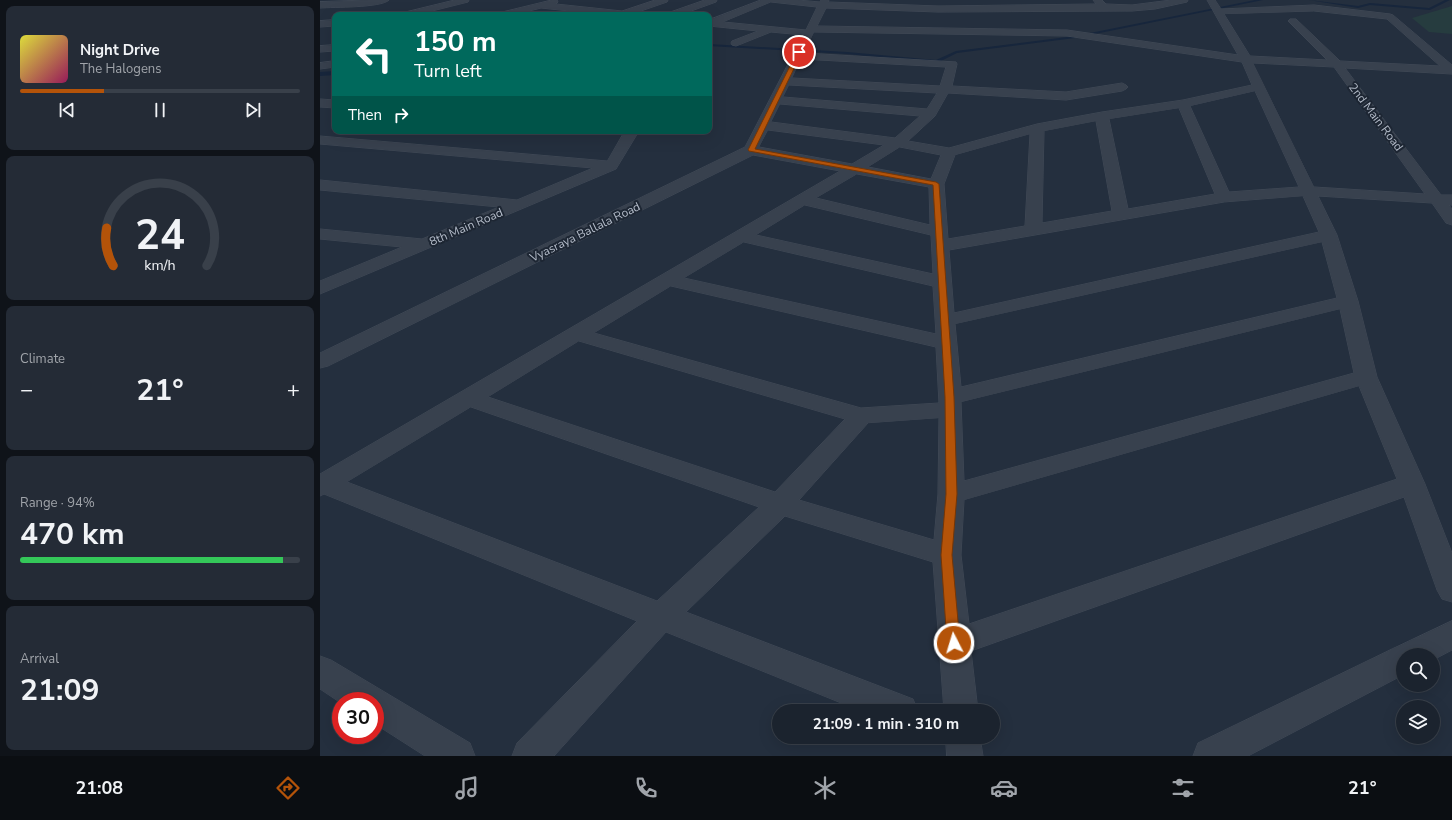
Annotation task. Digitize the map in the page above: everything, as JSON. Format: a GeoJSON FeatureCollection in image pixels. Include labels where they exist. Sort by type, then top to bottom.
{"type":"FeatureCollection","features":[{"type":"Feature","properties":{"kind":"street"},"geometry":{"type":"LineString","coordinates":[[320,6],[366,3],[385,0]]}},
{"type":"Feature","properties":{"kind":"street"},"geometry":{"type":"LineString","coordinates":[[444,0],[461,1]]}},
{"type":"Feature","properties":{"kind":"street"},"geometry":{"type":"LineString","coordinates":[[513,12],[561,0]]}},
{"type":"Feature","properties":{"kind":"street"},"geometry":{"type":"LineString","coordinates":[[627,12],[664,0]]}},
{"type":"Feature","properties":{"kind":"street"},"geometry":{"type":"LineString","coordinates":[[679,12],[713,0]]}},
{"type":"Feature","properties":{"kind":"street"},"geometry":{"type":"LineString","coordinates":[[712,22],[769,0]]}},
{"type":"Feature","properties":{"kind":"street"},"geometry":{"type":"LineString","coordinates":[[772,0],[978,9],[1100,3],[1132,8],[1155,6],[1184,0]]}},
{"type":"Feature","properties":{"kind":"street"},"geometry":{"type":"LineString","coordinates":[[417,12],[461,1]]}},
{"type":"Feature","properties":{"kind":"street"},"geometry":{"type":"LineString","coordinates":[[571,12],[604,2]]}},
{"type":"Feature","properties":{"kind":"street"},"geometry":{"type":"LineString","coordinates":[[823,3],[820,18],[810,31],[803,49],[751,150],[852,170],[936,184]]}},
{"type":"Feature","properties":{"kind":"street"},"geometry":{"type":"LineString","coordinates":[[540,5],[600,12]]}},
{"type":"Feature","properties":{"kind":"street"},"geometry":{"type":"LineString","coordinates":[[1215,7],[1246,59],[1329,235],[1348,301],[1366,377],[1412,484],[1452,590]]}},
{"type":"Feature","properties":{"kind":"street"},"geometry":{"type":"LineString","coordinates":[[1215,7],[1314,8],[1390,17],[1451,70]]}},
{"type":"Feature","properties":{"kind":"street","name":"2nd Main Road"},"geometry":{"type":"LineString","coordinates":[[1293,21],[1337,64],[1445,200],[1452,220]]}},
{"type":"Feature","properties":{"kind":"street"},"geometry":{"type":"LineString","coordinates":[[320,24],[332,23]]}},
{"type":"Feature","properties":{"kind":"street"},"geometry":{"type":"LineString","coordinates":[[712,23],[810,31],[1067,34],[1246,59],[1451,70]]}},
{"type":"Feature","properties":{"kind":"street"},"geometry":{"type":"LineString","coordinates":[[736,43],[770,29]]}},
{"type":"Feature","properties":{"kind":"street"},"geometry":{"type":"LineString","coordinates":[[320,49],[332,48]]}},
{"type":"Feature","properties":{"kind":"street"},"geometry":{"type":"LineString","coordinates":[[322,485],[898,142],[931,113],[945,89],[952,64],[803,49]]}},
{"type":"Feature","properties":{"kind":"street"},"geometry":{"type":"LineString","coordinates":[[320,72],[332,66]]}},
{"type":"Feature","properties":{"kind":"street"},"geometry":{"type":"LineString","coordinates":[[785,82],[1066,96],[1122,87]]}},
{"type":"Feature","properties":{"kind":"street"},"geometry":{"type":"LineString","coordinates":[[763,125],[898,142],[949,152],[1037,128],[1102,116],[1183,104],[1259,87]]}},
{"type":"Feature","properties":{"kind":"street"},"geometry":{"type":"LineString","coordinates":[[776,100],[931,113]]}},
{"type":"Feature","properties":{"kind":"street"},"geometry":{"type":"LineString","coordinates":[[320,103],[332,104]]}},
{"type":"Feature","properties":{"kind":"street"},"geometry":{"type":"LineString","coordinates":[[1183,104],[1224,197]]}},
{"type":"Feature","properties":{"kind":"street"},"geometry":{"type":"LineString","coordinates":[[1102,116],[1121,214]]}},
{"type":"Feature","properties":{"kind":"street"},"geometry":{"type":"LineString","coordinates":[[1033,231],[1037,128]]}},
{"type":"Feature","properties":{"kind":"street"},"geometry":{"type":"LineString","coordinates":[[320,140],[611,166],[630,134]]}},
{"type":"Feature","properties":{"kind":"street","name":"Vyasraya Ballala Road"},"geometry":{"type":"LineString","coordinates":[[320,362],[751,150]]}},
{"type":"Feature","properties":{"kind":"street"},"geometry":{"type":"LineString","coordinates":[[949,152],[936,184],[950,404],[952,494],[946,555],[960,704]]}},
{"type":"Feature","properties":{"kind":"street","name":"8th Main Road"},"geometry":{"type":"LineString","coordinates":[[320,288],[611,166]]}},
{"type":"Feature","properties":{"kind":"street"},"geometry":{"type":"LineString","coordinates":[[320,185],[520,204]]}},
{"type":"Feature","properties":{"kind":"street"},"geometry":{"type":"LineString","coordinates":[[802,200],[939,239],[1033,231],[1121,214],[1224,197],[1309,191],[1445,200]]}},
{"type":"Feature","properties":{"kind":"street"},"geometry":{"type":"LineString","coordinates":[[320,234],[425,244]]}},
{"type":"Feature","properties":{"kind":"street"},"geometry":{"type":"LineString","coordinates":[[667,280],[945,332],[1329,235]]}},
{"type":"Feature","properties":{"kind":"street"},"geometry":{"type":"LineString","coordinates":[[740,236],[942,282]]}},
{"type":"Feature","properties":{"kind":"street"},"geometry":{"type":"LineString","coordinates":[[576,334],[861,416],[950,404],[1348,301]]}},
{"type":"Feature","properties":{"kind":"street"},"geometry":{"type":"LineString","coordinates":[[952,494],[1366,377]]}},
{"type":"Feature","properties":{"kind":"street"},"geometry":{"type":"LineString","coordinates":[[469,398],[780,504],[946,555]]}},
{"type":"Feature","properties":{"kind":"street"},"geometry":{"type":"LineString","coordinates":[[530,756],[661,617],[780,504],[861,416]]}},
{"type":"Feature","properties":{"kind":"street"},"geometry":{"type":"LineString","coordinates":[[954,643],[1412,484]]}},
{"type":"Feature","properties":{"kind":"street"},"geometry":{"type":"LineString","coordinates":[[322,485],[884,704]]}},
{"type":"Feature","properties":{"kind":"street"},"geometry":{"type":"LineString","coordinates":[[1426,648],[1452,635]]}},
{"type":"Feature","properties":{"kind":"street"},"geometry":{"type":"LineString","coordinates":[[1210,756],[1396,663]]}},
{"type":"Feature","properties":{"kind":"street"},"geometry":{"type":"LineString","coordinates":[[320,671],[354,692]]}},
{"type":"Feature","properties":{"kind":"street"},"geometry":{"type":"LineString","coordinates":[[384,711],[457,756]]}},
{"type":"Feature","properties":{"kind":"street"},"geometry":{"type":"LineString","coordinates":[[964,744],[966,756]]}},
{"type":"Feature","properties":{"kind":"green space"},"geometry":{"type":"Polygon","coordinates":[[[1452,6],[1452,34],[1429,32],[1412,18],[1452,6]]]}},
{"type":"Feature","properties":{"kind":"waterway"},"geometry":{"type":"LineString","coordinates":[[712,45],[847,53],[937,62],[956,52],[1075,37],[1261,0]]}},
{"type":"Feature","properties":{"kind":"waterway"},"geometry":{"type":"LineString","coordinates":[[1311,0],[1358,7],[1370,4],[1430,9],[1448,0]]}},
{"type":"Feature","properties":{"kind":"waterway"},"geometry":{"type":"LineString","coordinates":[[320,74],[332,73]]}},
{"type":"Feature","properties":{"kind":"route"},"geometry":{"type":"LineString","coordinates":[[799,52],[751,150],[852,170],[936,184],[950,397],[952,494],[946,555],[954,643]]}}]}
